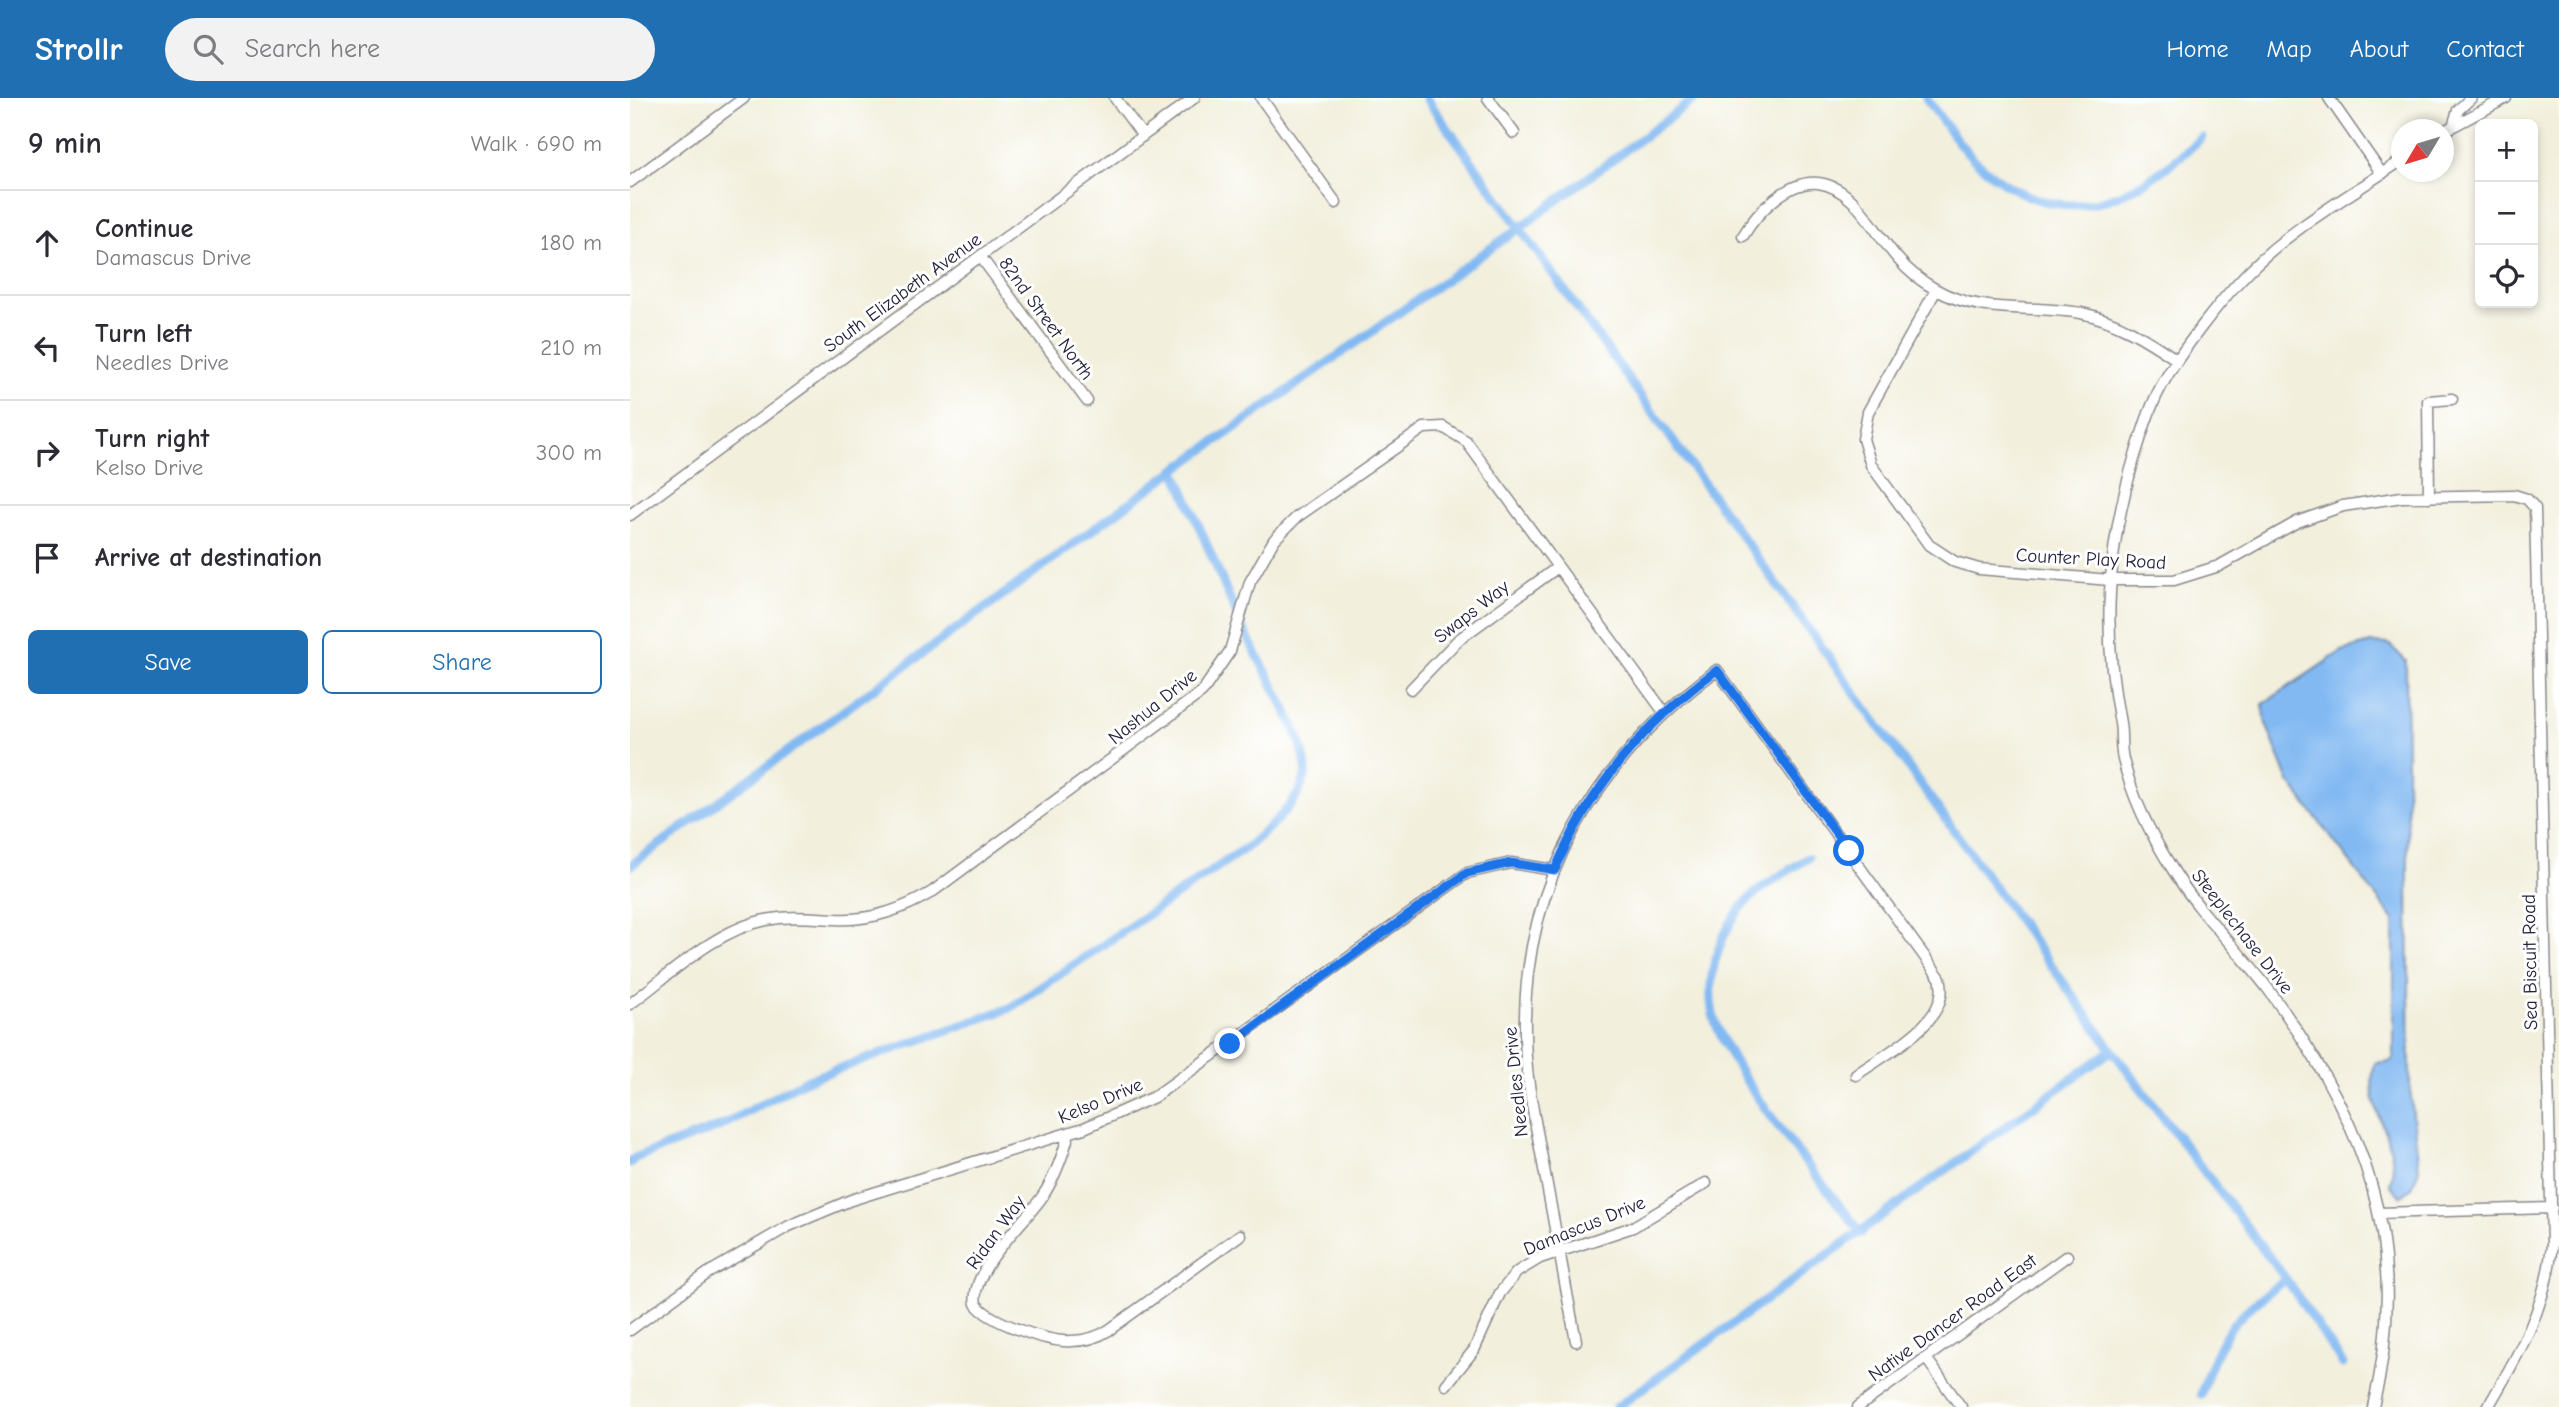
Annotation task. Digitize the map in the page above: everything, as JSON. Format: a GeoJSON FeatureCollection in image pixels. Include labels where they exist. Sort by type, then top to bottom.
{"type":"FeatureCollection","features":[{"type":"Feature","properties":{"kind":"street"},"geometry":{"type":"LineString","coordinates":[[630,182],[744,98]]}},
{"type":"Feature","properties":{"kind":"street"},"geometry":{"type":"LineString","coordinates":[[1115,98],[1143,136]]}},
{"type":"Feature","properties":{"kind":"street","name":"South Elizabeth Avenue"},"geometry":{"type":"LineString","coordinates":[[630,515],[1194,98]]}},
{"type":"Feature","properties":{"kind":"street"},"geometry":{"type":"LineString","coordinates":[[1261,98],[1336,202]]}},
{"type":"Feature","properties":{"kind":"street"},"geometry":{"type":"LineString","coordinates":[[1488,98],[1514,133]]}},
{"type":"Feature","properties":{"kind":"street"},"geometry":{"type":"LineString","coordinates":[[2329,98],[2382,174]]}},
{"type":"Feature","properties":{"kind":"street"},"geometry":{"type":"LineString","coordinates":[[2472,98],[2458,110],[2454,123],[2465,122],[2506,98]]}},
{"type":"Feature","properties":{"kind":"street","name":"Steeplechase Drive"},"geometry":{"type":"LineString","coordinates":[[2373,1407],[2381,1377],[2387,1287],[2379,1213],[2363,1151],[2317,1059],[2265,985],[2190,896],[2144,815],[2122,756],[2120,727],[2113,695],[2107,609],[2123,498],[2147,417],[2177,360],[2249,271],[2294,232],[2391,168]]}},
{"type":"Feature","properties":{"kind":"street"},"geometry":{"type":"LineString","coordinates":[[1743,236],[1751,222],[1790,189],[1807,183],[1825,184],[1847,197],[1905,267],[1936,290],[1984,307],[2062,311],[2101,318],[2132,332],[2177,360]]}},
{"type":"Feature","properties":{"kind":"street","name":"82nd Street North"},"geometry":{"type":"LineString","coordinates":[[980,256],[1087,401]]}},
{"type":"Feature","properties":{"kind":"street","name":"Counter Play Road"},"geometry":{"type":"LineString","coordinates":[[1936,290],[1868,412],[1864,439],[1871,465],[1926,541],[1955,562],[1979,569],[2160,582],[2187,577],[2219,566],[2276,532],[2320,513],[2361,502],[2514,495],[2532,503]]}},
{"type":"Feature","properties":{"kind":"street"},"geometry":{"type":"LineString","coordinates":[[2429,497],[2428,401],[2452,399]]}},
{"type":"Feature","properties":{"kind":"street","name":"Nashua Drive"},"geometry":{"type":"LineString","coordinates":[[630,1004],[716,941],[745,926],[782,917],[867,918],[904,907],[942,885],[1202,692],[1230,651],[1250,582],[1274,540],[1297,517],[1418,430],[1443,427],[1462,437],[1664,712]]}},
{"type":"Feature","properties":{"kind":"street","name":"Sea Biscuit Road"},"geometry":{"type":"LineString","coordinates":[[2488,1407],[2524,1345],[2540,1308],[2550,1269],[2552,1208],[2536,515],[2532,503]]}},
{"type":"Feature","properties":{"kind":"street","name":"Swaps Way"},"geometry":{"type":"LineString","coordinates":[[1411,689],[1458,640],[1558,567]]}},
{"type":"Feature","properties":{"kind":"street","name":"Needles Drive"},"geometry":{"type":"LineString","coordinates":[[1576,1341],[1530,1091],[1525,1034],[1532,947],[1555,870],[1593,796],[1623,755],[1664,712],[1717,670],[1940,978],[1941,1003],[1936,1014],[1856,1075]]}},
{"type":"Feature","properties":{"kind":"street","name":"Kelso Drive"},"geometry":{"type":"LineString","coordinates":[[630,1329],[717,1267],[789,1226],[851,1200],[1069,1133],[1129,1110],[1177,1082],[1467,873],[1511,863],[1555,870]]}},
{"type":"Feature","properties":{"kind":"street","name":"Ridan Way"},"geometry":{"type":"LineString","coordinates":[[1069,1133],[1064,1153],[1044,1195],[1001,1246],[978,1285],[976,1304],[988,1316],[1059,1341],[1095,1337],[1109,1330],[1240,1235]]}},
{"type":"Feature","properties":{"kind":"street","name":"Damascus Drive"},"geometry":{"type":"LineString","coordinates":[[1446,1385],[1474,1350],[1493,1305],[1508,1282],[1528,1264],[1633,1227],[1706,1183]]}},
{"type":"Feature","properties":{"kind":"street"},"geometry":{"type":"LineString","coordinates":[[2379,1213],[2552,1208]]}},
{"type":"Feature","properties":{"kind":"street","name":"Native Dancer Road East"},"geometry":{"type":"LineString","coordinates":[[1858,1407],[2067,1256]]}},
{"type":"Feature","properties":{"kind":"street"},"geometry":{"type":"LineString","coordinates":[[1926,1358],[1962,1407]]}},
{"type":"Feature","properties":{"kind":"water"},"geometry":{"type":"Polygon","coordinates":[[[2371,643],[2389,644],[2406,661],[2410,1088],[2419,1169],[2412,1188],[2401,1196],[2390,1185],[2392,1155],[2373,1096],[2372,1080],[2375,1063],[2391,1061],[2394,1057],[2394,920],[2289,782],[2265,721],[2263,704],[2342,651],[2371,643]]]}},
{"type":"Feature","properties":{"kind":"waterway"},"geometry":{"type":"LineString","coordinates":[[1426,98],[2112,1050],[2286,1279],[2343,1364]]}},
{"type":"Feature","properties":{"kind":"waterway"},"geometry":{"type":"LineString","coordinates":[[630,866],[1175,470],[1521,227],[1696,98]]}},
{"type":"Feature","properties":{"kind":"waterway"},"geometry":{"type":"LineString","coordinates":[[1926,98],[1969,154],[2006,185],[2036,199],[2065,205],[2093,203],[2121,195],[2175,161],[2202,137]]}},
{"type":"Feature","properties":{"kind":"waterway"},"geometry":{"type":"LineString","coordinates":[[1175,470],[1236,613]]}},
{"type":"Feature","properties":{"kind":"waterway"},"geometry":{"type":"LineString","coordinates":[[630,1163],[635,1158],[719,1127],[804,1081],[1010,1008],[1247,847],[1281,816],[1296,798],[1305,777],[1306,764],[1283,704],[1244,630]]}},
{"type":"Feature","properties":{"kind":"waterway"},"geometry":{"type":"LineString","coordinates":[[1808,858],[1753,895],[1730,924],[1718,951],[1711,980],[1712,1009],[1719,1032],[1753,1091],[1861,1233]]}},
{"type":"Feature","properties":{"kind":"waterway"},"geometry":{"type":"LineString","coordinates":[[1617,1407],[2112,1050]]}},
{"type":"Feature","properties":{"kind":"waterway"},"geometry":{"type":"LineString","coordinates":[[2201,1394],[2216,1354],[2231,1328],[2253,1305],[2286,1279]]}},
{"type":"Feature","properties":{"kind":"route"},"geometry":{"type":"LineString","coordinates":[[1230,1044],[1467,873],[1482,867],[1511,863],[1526,863],[1555,870],[1578,821],[1609,772],[1664,712],[1717,670],[1849,851]]}}]}
